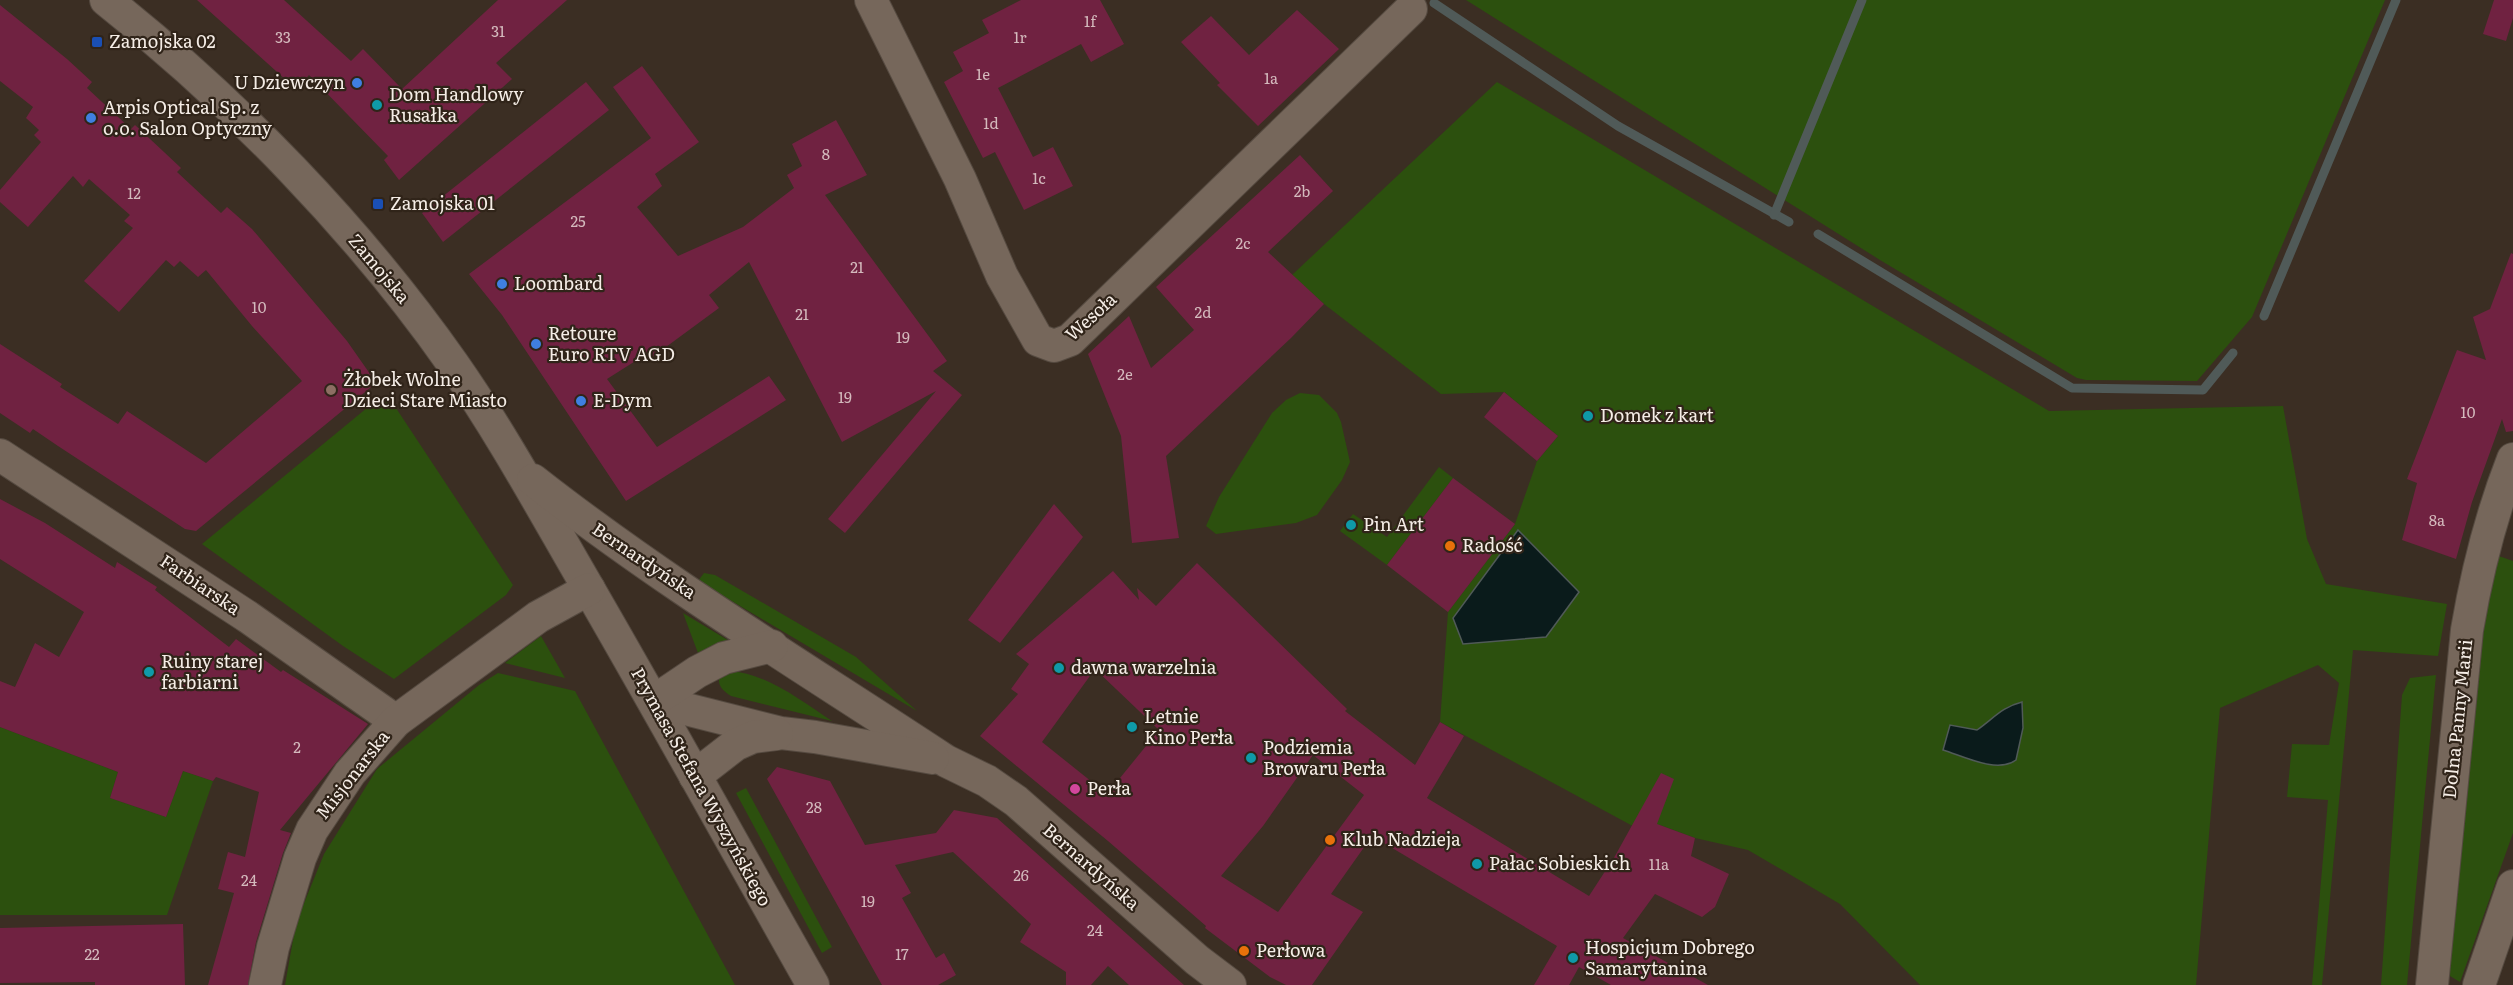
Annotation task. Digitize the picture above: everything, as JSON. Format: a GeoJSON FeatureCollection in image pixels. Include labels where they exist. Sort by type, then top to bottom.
{"type":"FeatureCollection","features":[{"type":"Feature","properties":{"kind":"street","name":"Zamojska"},"geometry":{"type":"LineString","coordinates":[[106,0],[153,38],[228,106],[331,211],[453,364],[521,470],[590,589]]}},
{"type":"Feature","properties":{"kind":"street","name":"Wesoła"},"geometry":{"type":"LineString","coordinates":[[871,0],[960,179],[1002,276],[1038,340],[1054,346],[1070,340],[1411,9]]}},
{"type":"Feature","properties":{"kind":"street","name":"Farbiarska"},"geometry":{"type":"LineString","coordinates":[[0,455],[248,617],[396,721]]}},
{"type":"Feature","properties":{"kind":"street","name":"Dolna Panny Marii"},"geometry":{"type":"LineString","coordinates":[[2432,985],[2468,630],[2476,578],[2488,528],[2513,459]]}},
{"type":"Feature","properties":{"kind":"street","name":"Bernardyńska"},"geometry":{"type":"LineString","coordinates":[[521,470],[600,532],[946,761],[987,781],[1016,801],[1197,960],[1230,985]]}},
{"type":"Feature","properties":{"kind":"street","name":"Misjonarska"},"geometry":{"type":"LineString","coordinates":[[265,985],[273,947],[300,858],[312,830],[350,773],[396,721],[538,617],[590,589]]}},
{"type":"Feature","properties":{"kind":"street","name":"Prymasa Stefana Wyszyńskiego"},"geometry":{"type":"LineString","coordinates":[[590,589],[813,985]]}},
{"type":"Feature","properties":{"kind":"street"},"geometry":{"type":"LineString","coordinates":[[654,701],[697,672],[724,658],[772,646]]}},
{"type":"Feature","properties":{"kind":"street","name":"Bernardyńska"},"geometry":{"type":"LineString","coordinates":[[654,701],[781,734]]}},
{"type":"Feature","properties":{"kind":"street","name":"Bernardyńska"},"geometry":{"type":"LineString","coordinates":[[695,776],[735,745],[753,737],[781,734],[815,736],[946,761]]}},
{"type":"Feature","properties":{"kind":"street"},"geometry":{"type":"LineString","coordinates":[[2479,985],[2513,886]]}},
{"type":"Feature","properties":{"kind":"green space"},"geometry":{"type":"Polygon","coordinates":[[[1466,0],[2385,0],[2252,317],[2197,381],[2077,378],[1880,260],[1466,0]]]}},
{"type":"Feature","properties":{"kind":"green space"},"geometry":{"type":"Polygon","coordinates":[[[1497,82],[2049,411],[2283,406],[2307,539],[2326,584],[2447,604],[2438,656],[2353,650],[2322,985],[2312,985],[2328,800],[2287,797],[2292,744],[2329,745],[2339,683],[2318,665],[2220,708],[2196,985],[1920,985],[1840,904],[1748,850],[1695,838],[1660,825],[1653,837],[1440,722],[1448,612],[1515,524],[1537,461],[1558,436],[1504,392],[1441,394],[1324,304],[1292,275],[1497,82]]]}},
{"type":"Feature","properties":{"kind":"green space"},"geometry":{"type":"Polygon","coordinates":[[[1300,393],[1319,395],[1337,413],[1350,462],[1342,480],[1317,515],[1296,523],[1216,534],[1206,526],[1219,497],[1272,413],[1286,400],[1300,393]]]}},
{"type":"Feature","properties":{"kind":"green space"},"geometry":{"type":"Polygon","coordinates":[[[379,398],[392,402],[513,585],[506,595],[394,679],[343,646],[202,544],[379,398]]]}},
{"type":"Feature","properties":{"kind":"green space"},"geometry":{"type":"Polygon","coordinates":[[[1439,467],[1453,478],[1387,565],[1340,531],[1353,514],[1387,537],[1439,467]]]}},
{"type":"Feature","properties":{"kind":"green space"},"geometry":{"type":"Polygon","coordinates":[[[2493,554],[2513,561],[2513,833],[2460,982],[2450,976],[2449,942],[2457,901],[2458,834],[2482,597],[2493,554]]]}},
{"type":"Feature","properties":{"kind":"green space"},"geometry":{"type":"Polygon","coordinates":[[[704,573],[715,575],[856,657],[917,711],[698,581],[704,573]]]}},
{"type":"Feature","properties":{"kind":"green space"},"geometry":{"type":"Polygon","coordinates":[[[683,613],[731,642],[698,653],[683,613]]]}},
{"type":"Feature","properties":{"kind":"green space"},"geometry":{"type":"Polygon","coordinates":[[[541,636],[565,678],[505,663],[541,636]]]}},
{"type":"Feature","properties":{"kind":"green space"},"geometry":{"type":"Polygon","coordinates":[[[729,671],[770,682],[832,721],[731,696],[719,684],[719,678],[729,671]]]}},
{"type":"Feature","properties":{"kind":"green space"},"geometry":{"type":"Polygon","coordinates":[[[498,673],[575,691],[735,985],[285,985],[296,923],[324,854],[377,769],[479,685],[498,673]]]}},
{"type":"Feature","properties":{"kind":"green space"},"geometry":{"type":"Polygon","coordinates":[[[2436,675],[2407,985],[2381,985],[2402,695],[2410,678],[2436,675]]]}},
{"type":"Feature","properties":{"kind":"green space"},"geometry":{"type":"Polygon","coordinates":[[[0,727],[118,772],[110,798],[166,817],[183,771],[213,781],[167,915],[0,915],[0,727]]]}},
{"type":"Feature","properties":{"kind":"green space"},"geometry":{"type":"Polygon","coordinates":[[[746,788],[832,947],[822,953],[736,793],[746,788]]]}},
{"type":"Feature","properties":{"kind":"shaded area"},"geometry":{"type":"Polygon","coordinates":[[[1518,530],[1579,592],[1546,637],[1463,644],[1453,618],[1518,530]]]}},
{"type":"Feature","properties":{"kind":"shaded area"},"geometry":{"type":"Polygon","coordinates":[[[2022,702],[2023,728],[2016,760],[2008,764],[1990,765],[1943,750],[1950,725],[1977,730],[2003,710],[2022,702]]]}},
{"type":"Feature","properties":{"kind":"building"},"geometry":{"type":"Polygon","coordinates":[[[197,0],[284,0],[351,61],[363,49],[402,89],[498,0],[567,0],[496,63],[512,79],[399,180],[384,160],[388,156],[309,75],[296,89],[197,0]]]}},
{"type":"Feature","properties":{"kind":"building"},"geometry":{"type":"Polygon","coordinates":[[[1021,0],[1100,0],[1124,44],[1091,62],[1081,44],[998,88],[1033,157],[1053,147],[1073,186],[1024,210],[995,152],[983,158],[944,82],[963,71],[953,52],[989,33],[982,20],[1021,0]]]}},
{"type":"Feature","properties":{"kind":"building"},"geometry":{"type":"Polygon","coordinates":[[[2494,0],[2513,0],[2513,18],[2506,41],[2483,34],[2494,0]]]}},
{"type":"Feature","properties":{"kind":"building"},"geometry":{"type":"Polygon","coordinates":[[[0,5],[92,82],[87,88],[131,129],[135,125],[164,152],[181,168],[177,172],[221,213],[227,207],[252,229],[347,341],[375,381],[370,388],[196,531],[185,529],[33,429],[30,433],[0,413],[0,344],[62,384],[60,387],[118,424],[127,411],[206,463],[302,381],[252,326],[206,270],[198,277],[180,261],[174,267],[166,260],[119,312],[84,281],[133,228],[124,221],[130,215],[89,179],[83,187],[73,176],[28,227],[0,202],[0,190],[41,142],[34,135],[39,130],[26,118],[33,107],[0,81],[0,5]]]}},
{"type":"Feature","properties":{"kind":"building"},"geometry":{"type":"Polygon","coordinates":[[[1297,10],[1339,49],[1258,126],[1217,85],[1220,83],[1181,42],[1211,16],[1249,55],[1297,10]]]}},
{"type":"Feature","properties":{"kind":"building"},"geometry":{"type":"Polygon","coordinates":[[[642,66],[699,142],[655,174],[662,186],[637,207],[678,256],[743,227],[794,188],[787,175],[802,166],[792,144],[836,120],[867,175],[825,195],[947,361],[933,371],[962,395],[845,533],[828,519],[936,391],[842,442],[749,262],[709,295],[719,308],[651,358],[648,353],[607,379],[657,447],[769,376],[786,400],[626,501],[502,315],[469,274],[651,138],[613,87],[642,66]]]}},
{"type":"Feature","properties":{"kind":"building"},"geometry":{"type":"Polygon","coordinates":[[[586,82],[609,110],[443,242],[422,213],[586,82]]]}},
{"type":"Feature","properties":{"kind":"building"},"geometry":{"type":"Polygon","coordinates":[[[1300,155],[1333,191],[1268,252],[1324,304],[1166,456],[1179,538],[1132,543],[1121,436],[1088,354],[1129,316],[1151,368],[1194,330],[1156,287],[1300,155]]]}},
{"type":"Feature","properties":{"kind":"building"},"geometry":{"type":"Polygon","coordinates":[[[2511,253],[2513,254],[2513,431],[2506,432],[2502,419],[2472,502],[2456,559],[2402,540],[2417,483],[2407,479],[2457,350],[2486,360],[2473,317],[2490,309],[2511,253]]]}},
{"type":"Feature","properties":{"kind":"building"},"geometry":{"type":"Polygon","coordinates":[[[1504,392],[1558,436],[1537,461],[1484,417],[1504,392]]]}},
{"type":"Feature","properties":{"kind":"building"},"geometry":{"type":"Polygon","coordinates":[[[1453,478],[1515,524],[1448,612],[1387,565],[1453,478]]]}},
{"type":"Feature","properties":{"kind":"building"},"geometry":{"type":"Polygon","coordinates":[[[0,499],[45,523],[115,568],[117,562],[157,587],[155,590],[229,647],[236,639],[281,672],[283,670],[368,724],[280,830],[291,833],[256,942],[248,985],[208,985],[234,893],[218,889],[228,852],[245,857],[259,792],[216,777],[213,781],[183,771],[166,817],[110,798],[118,772],[0,727],[0,681],[15,687],[35,643],[59,657],[84,612],[0,559],[0,499]]]}},
{"type":"Feature","properties":{"kind":"building"},"geometry":{"type":"Polygon","coordinates":[[[1054,504],[1083,537],[1000,643],[968,620],[1054,504]]]}},
{"type":"Feature","properties":{"kind":"building"},"geometry":{"type":"Polygon","coordinates":[[[1197,563],[1347,709],[1345,711],[1415,765],[1440,722],[1464,736],[1427,798],[1589,896],[1615,856],[1661,773],[1674,779],[1657,824],[1695,838],[1691,856],[1729,874],[1715,907],[1702,917],[1655,894],[1623,938],[1708,985],[1611,985],[1579,967],[1569,985],[1534,985],[1557,946],[1372,836],[1331,894],[1363,912],[1312,985],[1286,985],[1270,977],[1205,928],[1206,926],[1108,841],[980,736],[1018,694],[1011,689],[1029,664],[1016,654],[1113,571],[1139,600],[1137,588],[1156,606],[1197,563]],[[1095,669],[1042,742],[1107,794],[1159,730],[1095,669]],[[1313,755],[1263,826],[1221,876],[1278,912],[1364,795],[1313,755]]]}},
{"type":"Feature","properties":{"kind":"building"},"geometry":{"type":"Polygon","coordinates":[[[777,767],[830,781],[865,845],[936,833],[954,810],[997,818],[1184,985],[1129,985],[1108,966],[1091,985],[1066,985],[1066,972],[1020,942],[1031,924],[953,852],[895,865],[911,893],[902,898],[936,958],[944,953],[956,975],[938,985],[882,985],[767,779],[777,767]]]}},
{"type":"Feature","properties":{"kind":"building"},"geometry":{"type":"Polygon","coordinates":[[[183,924],[185,985],[95,985],[95,982],[0,983],[0,928],[183,924]]]}},
{"type":"Feature","properties":{"kind":"waterway"},"geometry":{"type":"LineString","coordinates":[[1774,215],[1862,0]]}},
{"type":"Feature","properties":{"kind":"waterway"},"geometry":{"type":"LineString","coordinates":[[2264,316],[2396,0]]}},
{"type":"Feature","properties":{"kind":"waterway"},"geometry":{"type":"LineString","coordinates":[[1434,3],[1618,126],[1789,222]]}},
{"type":"Feature","properties":{"kind":"waterway"},"geometry":{"type":"LineString","coordinates":[[1818,234],[2072,388],[2203,390],[2233,353]]}},
{"type":"Feature","properties":{"kind":"place","name":"Zamojska 02"},"geometry":{"type":"Point","coordinates":[97,42]}},
{"type":"Feature","properties":{"kind":"place","name":"U Dziewczyn"},"geometry":{"type":"Point","coordinates":[357,83]}},
{"type":"Feature","properties":{"kind":"place","name":"Dom Handlowy Rusałka"},"geometry":{"type":"Point","coordinates":[377,105]}},
{"type":"Feature","properties":{"kind":"place","name":"Arpis Optical Sp. z o.o. Salon Optyczny"},"geometry":{"type":"Point","coordinates":[91,118]}},
{"type":"Feature","properties":{"kind":"place","name":"Zamojska 01"},"geometry":{"type":"Point","coordinates":[378,204]}},
{"type":"Feature","properties":{"kind":"place","name":"Loombard"},"geometry":{"type":"Point","coordinates":[502,284]}},
{"type":"Feature","properties":{"kind":"place","name":"Retoure Euro RTV AGD"},"geometry":{"type":"Point","coordinates":[536,344]}},
{"type":"Feature","properties":{"kind":"place","name":"Żłobek Wolne Dzieci Stare Miasto"},"geometry":{"type":"Point","coordinates":[331,390]}},
{"type":"Feature","properties":{"kind":"place","name":"E-Dym"},"geometry":{"type":"Point","coordinates":[581,401]}},
{"type":"Feature","properties":{"kind":"place","name":"Domek z kart"},"geometry":{"type":"Point","coordinates":[1588,416]}},
{"type":"Feature","properties":{"kind":"place","name":"Pin Art"},"geometry":{"type":"Point","coordinates":[1351,525]}},
{"type":"Feature","properties":{"kind":"place","name":"Radość"},"geometry":{"type":"Point","coordinates":[1450,546]}},
{"type":"Feature","properties":{"kind":"place","name":"dawna warzelnia"},"geometry":{"type":"Point","coordinates":[1059,668]}},
{"type":"Feature","properties":{"kind":"place","name":"Ruiny starej farbiarni"},"geometry":{"type":"Point","coordinates":[149,672]}},
{"type":"Feature","properties":{"kind":"place","name":"Letnie Kino Perła"},"geometry":{"type":"Point","coordinates":[1132,727]}},
{"type":"Feature","properties":{"kind":"place","name":"Podziemia Browaru Perła"},"geometry":{"type":"Point","coordinates":[1251,758]}},
{"type":"Feature","properties":{"kind":"place","name":"Perła"},"geometry":{"type":"Point","coordinates":[1075,789]}},
{"type":"Feature","properties":{"kind":"place","name":"Klub Nadzieja"},"geometry":{"type":"Point","coordinates":[1330,840]}},
{"type":"Feature","properties":{"kind":"place","name":"Pałac Sobieskich"},"geometry":{"type":"Point","coordinates":[1477,864]}},
{"type":"Feature","properties":{"kind":"place","name":"Perłowa"},"geometry":{"type":"Point","coordinates":[1244,951]}},
{"type":"Feature","properties":{"kind":"place","name":"Hospicjum Dobrego Samarytanina"},"geometry":{"type":"Point","coordinates":[1573,958]}}]}
